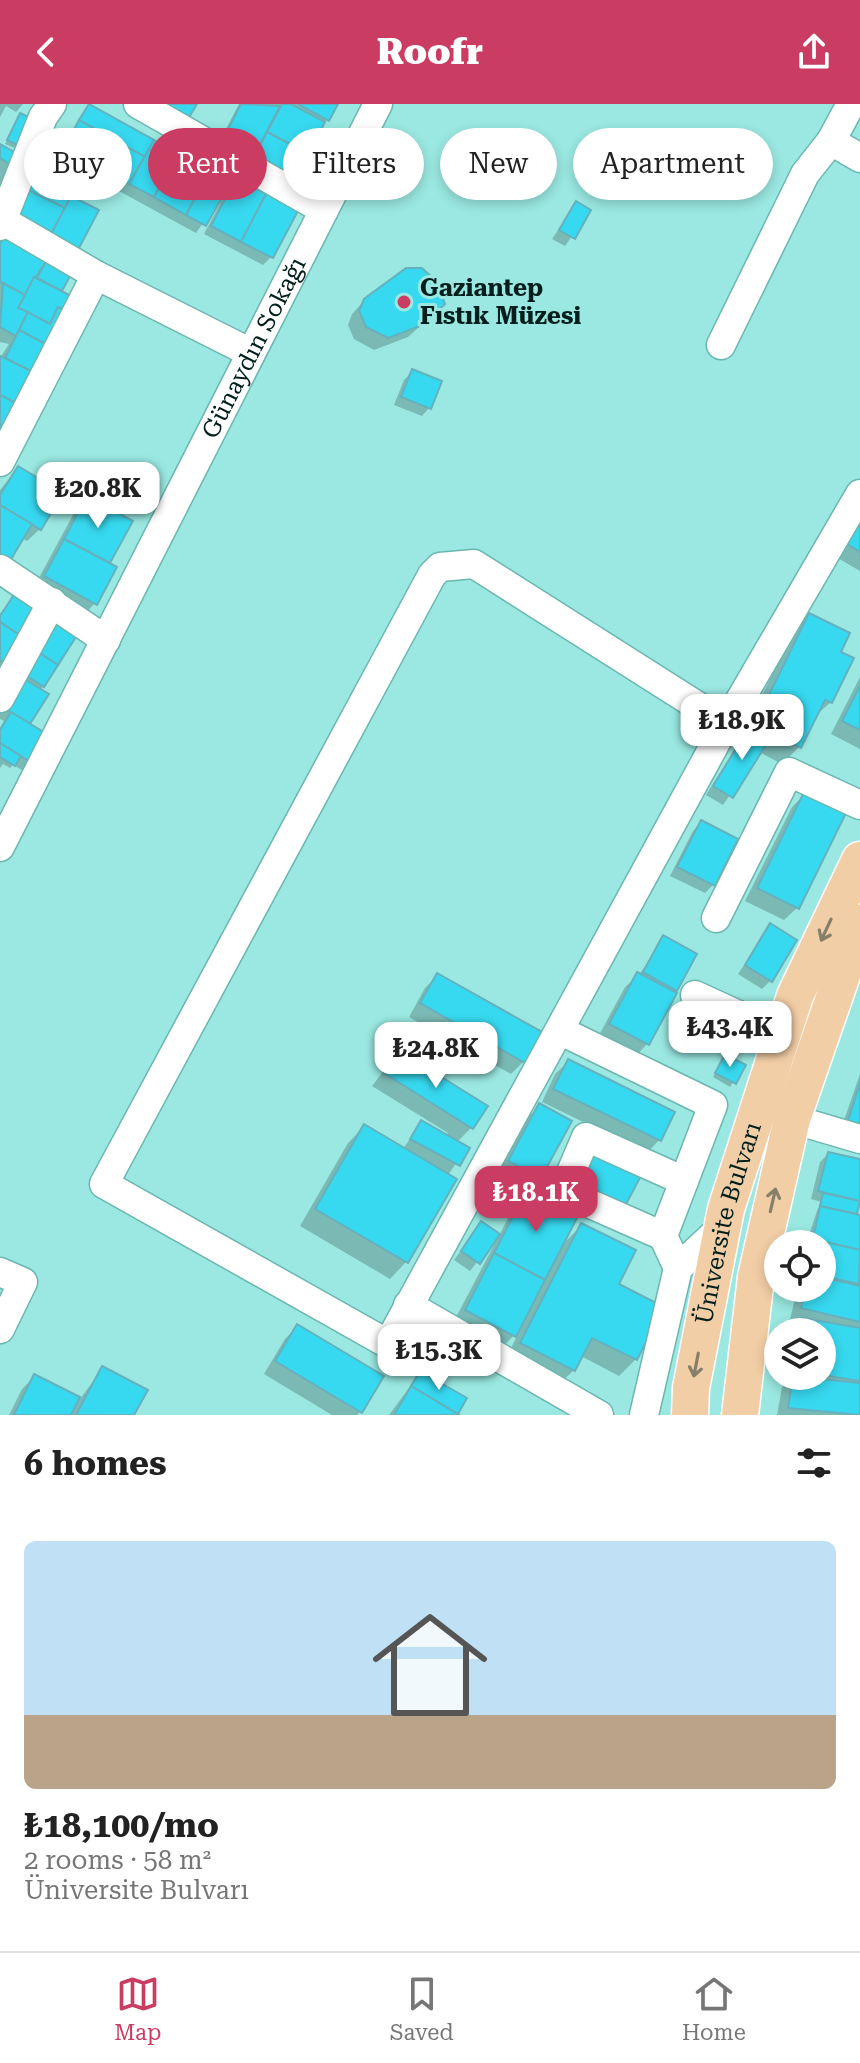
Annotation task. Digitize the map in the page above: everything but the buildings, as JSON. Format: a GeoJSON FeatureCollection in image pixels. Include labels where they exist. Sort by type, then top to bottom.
{"type":"FeatureCollection","features":[{"type":"Feature","properties":{"kind":"main road","name":"Üniversite Bulvarı"},"geometry":{"type":"LineString","coordinates":[[690,1415],[691,1388],[723,1226],[795,996],[860,860]]}},
{"type":"Feature","properties":{"kind":"main road","name":"Üniversite Bulvarı"},"geometry":{"type":"LineString","coordinates":[[740,1415],[756,1277],[792,1119],[860,923]]}},
{"type":"Feature","properties":{"kind":"street"},"geometry":{"type":"LineString","coordinates":[[138,104],[324,210]]}},
{"type":"Feature","properties":{"kind":"street","name":"Günaydın Sokağı"},"geometry":{"type":"LineString","coordinates":[[0,847],[7,812],[106,640],[378,104]]}},
{"type":"Feature","properties":{"kind":"street"},"geometry":{"type":"LineString","coordinates":[[721,345],[805,174],[831,141],[851,104]]}},
{"type":"Feature","properties":{"kind":"street"},"geometry":{"type":"LineString","coordinates":[[38,108],[1,222],[96,275],[251,353]]}},
{"type":"Feature","properties":{"kind":"street"},"geometry":{"type":"LineString","coordinates":[[831,141],[860,158]]}},
{"type":"Feature","properties":{"kind":"street"},"geometry":{"type":"LineString","coordinates":[[1,457],[96,275]]}},
{"type":"Feature","properties":{"kind":"street"},"geometry":{"type":"LineString","coordinates":[[726,724],[474,564],[440,567],[424,589],[104,1184],[388,1344],[726,724],[860,494]]}},
{"type":"Feature","properties":{"kind":"street"},"geometry":{"type":"LineString","coordinates":[[0,569],[106,640]]}},
{"type":"Feature","properties":{"kind":"street"},"geometry":{"type":"LineString","coordinates":[[0,698],[52,602]]}},
{"type":"Feature","properties":{"kind":"street"},"geometry":{"type":"LineString","coordinates":[[716,918],[789,772],[860,805]]}},
{"type":"Feature","properties":{"kind":"street"},"geometry":{"type":"LineString","coordinates":[[695,995],[782,1035]]}},
{"type":"Feature","properties":{"kind":"street"},"geometry":{"type":"LineString","coordinates":[[561,1031],[713,1105],[663,1236]]}},
{"type":"Feature","properties":{"kind":"street"},"geometry":{"type":"LineString","coordinates":[[792,1119],[860,1139]]}},
{"type":"Feature","properties":{"kind":"street"},"geometry":{"type":"LineString","coordinates":[[678,1268],[663,1236],[577,1198],[566,1184],[586,1137],[684,1181]]}},
{"type":"Feature","properties":{"kind":"street"},"geometry":{"type":"LineString","coordinates":[[644,1415],[678,1268],[723,1226]]}},
{"type":"Feature","properties":{"kind":"street"},"geometry":{"type":"LineString","coordinates":[[0,1272],[23,1282],[0,1329]]}},
{"type":"Feature","properties":{"kind":"street"},"geometry":{"type":"LineString","coordinates":[[408,1305],[599,1415]]}},
{"type":"Feature","properties":{"kind":"place","name":"Gaziantep Fıstık Müzesi"},"geometry":{"type":"Point","coordinates":[404,302]}}]}
